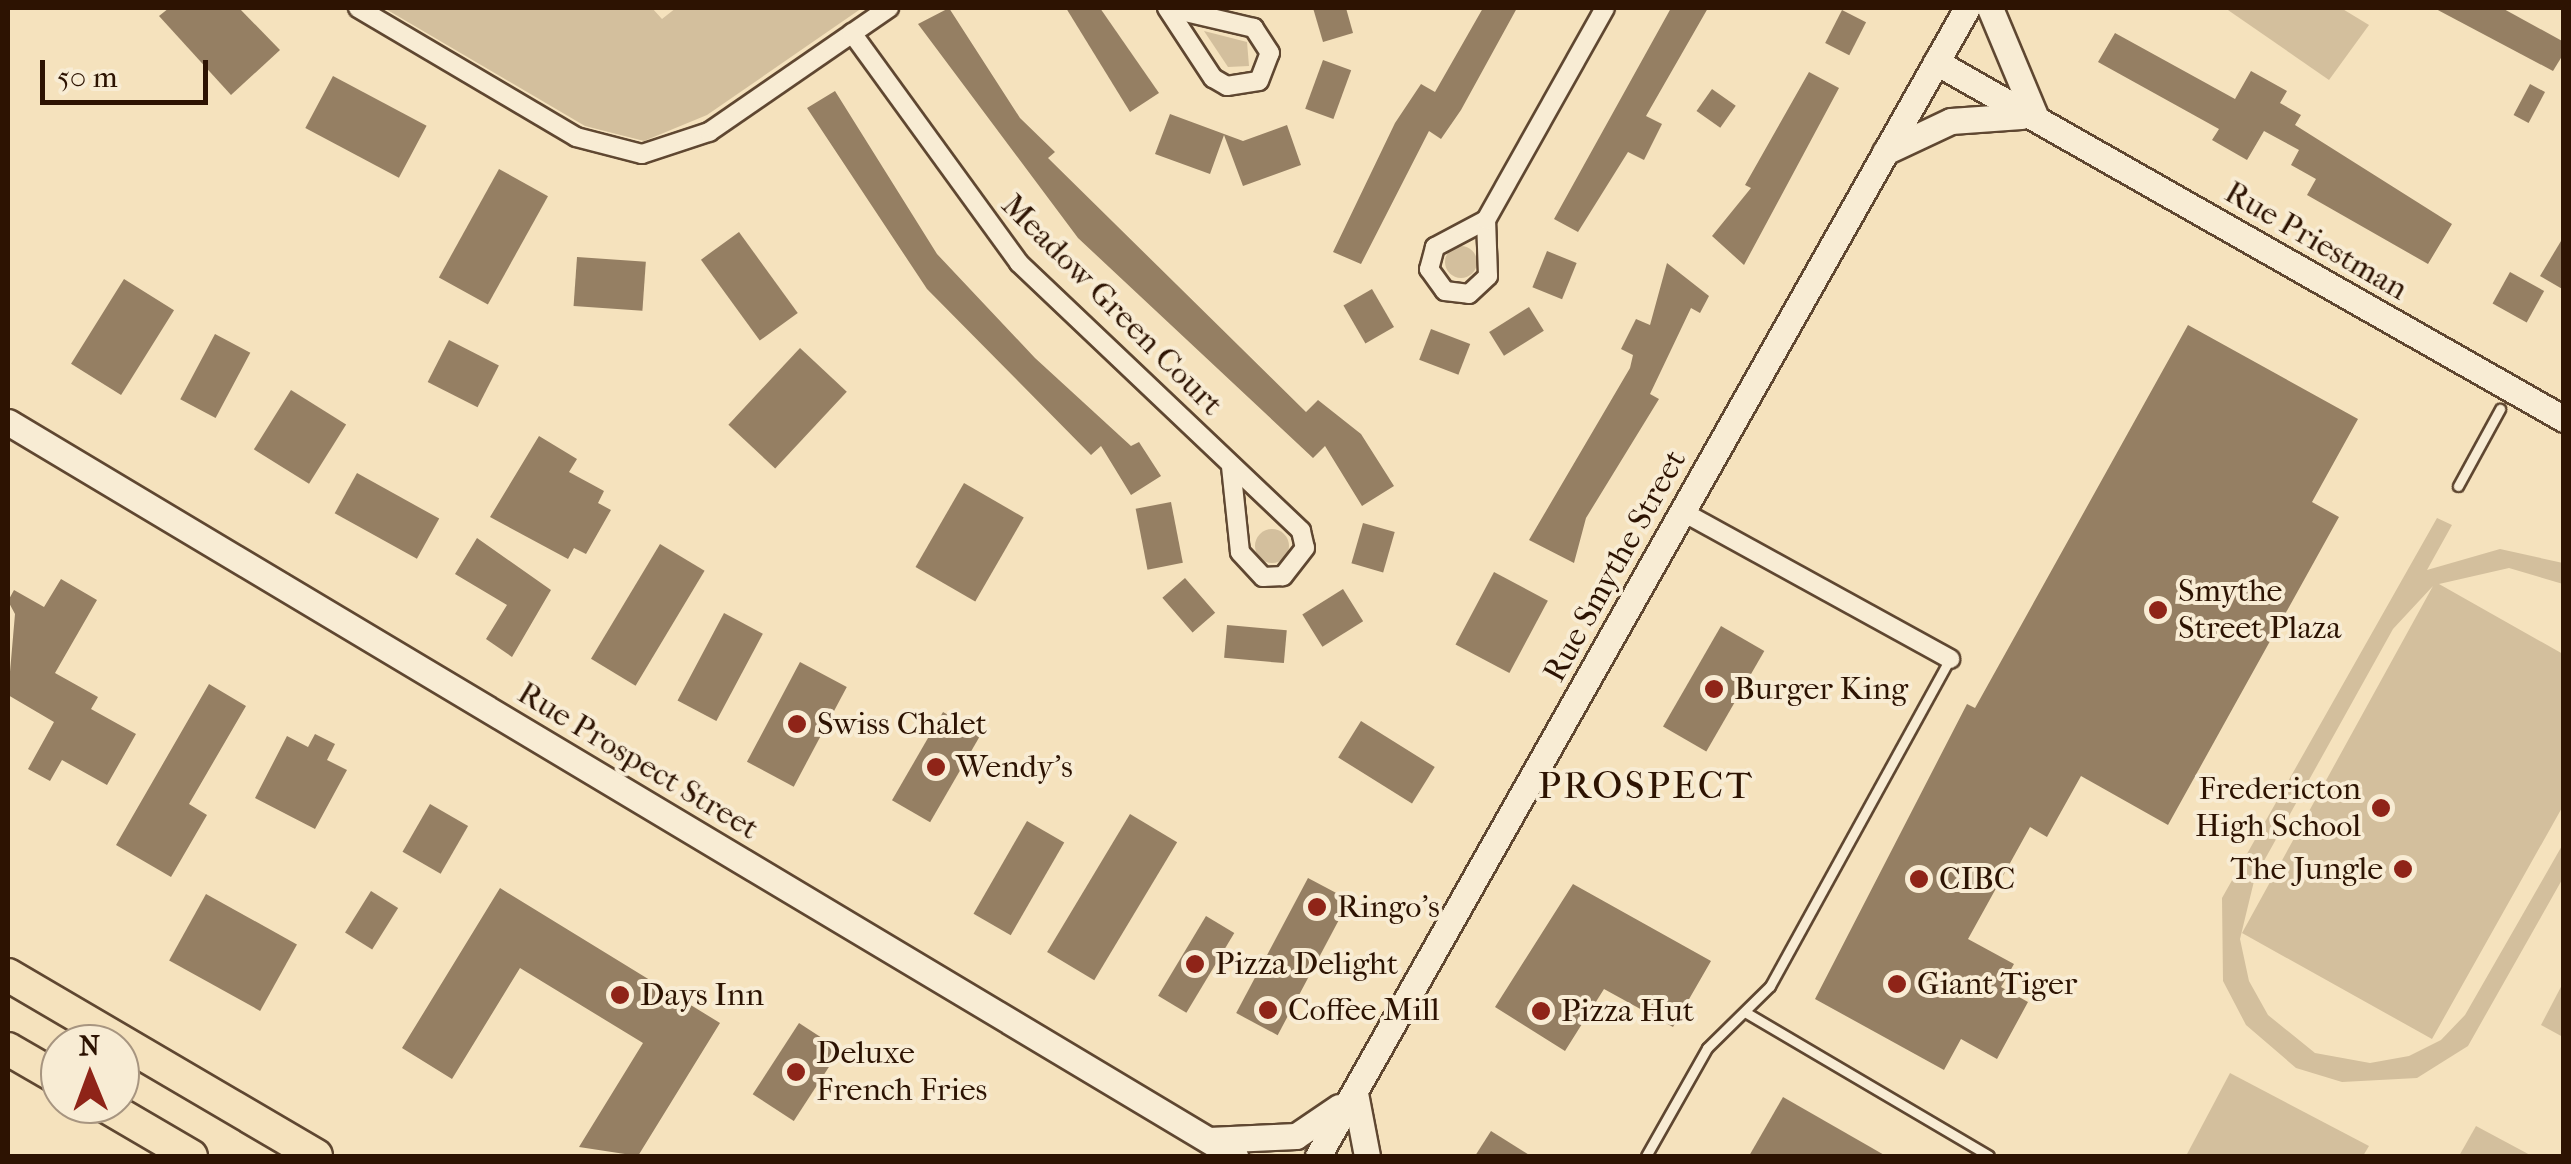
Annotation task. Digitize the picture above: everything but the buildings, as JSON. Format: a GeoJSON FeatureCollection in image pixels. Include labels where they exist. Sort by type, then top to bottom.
{"type":"FeatureCollection","features":[{"type":"Feature","properties":{"kind":"highway"},"geometry":{"type":"LineString","coordinates":[[8,975],[316,1156]]}},
{"type":"Feature","properties":{"kind":"highway"},"geometry":{"type":"LineString","coordinates":[[8,1048],[40,1067]]}},
{"type":"Feature","properties":{"kind":"highway"},"geometry":{"type":"LineString","coordinates":[[136,1124],[191,1156]]}},
{"type":"Feature","properties":{"kind":"main road","name":"Rue Smythe Street"},"geometry":{"type":"LineString","coordinates":[[1318,1156],[1966,8]]}},
{"type":"Feature","properties":{"kind":"main road"},"geometry":{"type":"LineString","coordinates":[[1885,152],[1984,112],[2036,118],[1990,8]]}},
{"type":"Feature","properties":{"kind":"main road","name":"Rue Priestman"},"geometry":{"type":"LineString","coordinates":[[1936,62],[2564,419]]}},
{"type":"Feature","properties":{"kind":"main road","name":"Rue Prospect Street"},"geometry":{"type":"LineString","coordinates":[[8,422],[1212,1148],[1235,1156]]}},
{"type":"Feature","properties":{"kind":"main road"},"geometry":{"type":"LineString","coordinates":[[1212,1148],[1296,1136],[1355,1093],[1367,1156]]}},
{"type":"Feature","properties":{"kind":"street"},"geometry":{"type":"LineString","coordinates":[[358,8],[576,137],[622,154],[662,153],[698,138],[888,8]]}},
{"type":"Feature","properties":{"kind":"street"},"geometry":{"type":"LineString","coordinates":[[1168,8],[1254,28],[1270,54],[1260,81],[1227,86],[1213,78],[1168,8]]}},
{"type":"Feature","properties":{"kind":"street"},"geometry":{"type":"LineString","coordinates":[[1486,220],[1605,8]]}},
{"type":"Feature","properties":{"kind":"street","name":"Meadow Green Court"},"geometry":{"type":"LineString","coordinates":[[852,33],[1019,263],[1301,531],[1305,548],[1283,576],[1264,577],[1240,552],[1232,468]]}},
{"type":"Feature","properties":{"kind":"street"},"geometry":{"type":"LineString","coordinates":[[1682,512],[1950,659]]}},
{"type":"Feature","properties":{"kind":"lane"},"geometry":{"type":"LineString","coordinates":[[2458,486],[2500,409]]}},
{"type":"Feature","properties":{"kind":"lane"},"geometry":{"type":"LineString","coordinates":[[1646,1156],[1707,1048],[1770,986],[1950,659]]}},
{"type":"Feature","properties":{"kind":"lane"},"geometry":{"type":"LineString","coordinates":[[1745,1012],[1989,1156]]}},
{"type":"Feature","properties":{"kind":"shaded area"},"geometry":{"type":"Polygon","coordinates":[[[384,8],[652,8],[662,19],[676,8],[862,8],[707,115],[644,141],[585,126],[384,8]]]}},
{"type":"Feature","properties":{"kind":"shaded area"},"geometry":{"type":"Polygon","coordinates":[[[2225,8],[2341,8],[2369,25],[2329,80],[2225,8]]]}},
{"type":"Feature","properties":{"kind":"shaded area"},"geometry":{"type":"Polygon","coordinates":[[[1204,31],[1247,42],[1249,66],[1228,67],[1204,31]]]}},
{"type":"Feature","properties":{"kind":"shaded area"},"geometry":{"type":"Polygon","coordinates":[[[1461,246],[1472,251],[1477,262],[1472,273],[1461,278],[1450,273],[1445,262],[1450,251],[1461,246]]]}},
{"type":"Feature","properties":{"kind":"shaded area","name":"The Jungle"},"geometry":{"type":"Polygon","coordinates":[[[2437,518],[2452,525],[2427,570],[2500,549],[2563,563],[2563,584],[2509,568],[2439,584],[2563,654],[2563,806],[2432,1039],[2242,933],[2433,586],[2393,629],[2255,877],[2240,939],[2249,981],[2268,1015],[2315,1053],[2370,1063],[2409,1056],[2441,1040],[2465,1015],[2563,844],[2563,878],[2468,1046],[2417,1078],[2342,1082],[2296,1068],[2246,1025],[2223,981],[2222,898],[2437,518]]]}},
{"type":"Feature","properties":{"kind":"shaded area"},"geometry":{"type":"Polygon","coordinates":[[[1272,529],[1284,534],[1289,546],[1284,558],[1272,563],[1260,558],[1255,546],[1260,534],[1272,529]]]}},
{"type":"Feature","properties":{"kind":"shaded area"},"geometry":{"type":"Polygon","coordinates":[[[2563,983],[2563,1037],[2541,1025],[2563,983]]]}},
{"type":"Feature","properties":{"kind":"shaded area"},"geometry":{"type":"Polygon","coordinates":[[[2230,1073],[2369,1146],[2363,1156],[2186,1156],[2230,1073]]]}},
{"type":"Feature","properties":{"kind":"shaded area"},"geometry":{"type":"Polygon","coordinates":[[[2476,1126],[2532,1156],[2459,1156],[2476,1126]]]}},
{"type":"Feature","properties":{"kind":"place","name":"Smythe Street Plaza"},"geometry":{"type":"Point","coordinates":[2158,610]}},
{"type":"Feature","properties":{"kind":"place","name":"Burger King"},"geometry":{"type":"Point","coordinates":[1714,689]}},
{"type":"Feature","properties":{"kind":"place","name":"Swiss Chalet"},"geometry":{"type":"Point","coordinates":[797,724]}},
{"type":"Feature","properties":{"kind":"place","name":"Wendy's"},"geometry":{"type":"Point","coordinates":[936,767]}},
{"type":"Feature","properties":{"kind":"place","name":"Fredericton High School"},"geometry":{"type":"Point","coordinates":[2381,808]}},
{"type":"Feature","properties":{"kind":"place","name":"The Jungle"},"geometry":{"type":"Point","coordinates":[2403,869]}},
{"type":"Feature","properties":{"kind":"place","name":"CIBC"},"geometry":{"type":"Point","coordinates":[1919,879]}},
{"type":"Feature","properties":{"kind":"place","name":"Ringo's"},"geometry":{"type":"Point","coordinates":[1317,907]}},
{"type":"Feature","properties":{"kind":"place","name":"Pizza Delight"},"geometry":{"type":"Point","coordinates":[1195,964]}},
{"type":"Feature","properties":{"kind":"place","name":"Giant Tiger"},"geometry":{"type":"Point","coordinates":[1897,984]}},
{"type":"Feature","properties":{"kind":"place","name":"Days Inn"},"geometry":{"type":"Point","coordinates":[620,995]}},
{"type":"Feature","properties":{"kind":"place","name":"Coffee Mill"},"geometry":{"type":"Point","coordinates":[1268,1010]}},
{"type":"Feature","properties":{"kind":"place","name":"Pizza Hut"},"geometry":{"type":"Point","coordinates":[1541,1011]}},
{"type":"Feature","properties":{"kind":"place","name":"Deluxe French Fries"},"geometry":{"type":"Point","coordinates":[796,1072]}},
{"type":"Feature","properties":{"kind":"district","name":"PROSPECT"},"geometry":{"type":"Point","coordinates":[1646,786]}}]}
